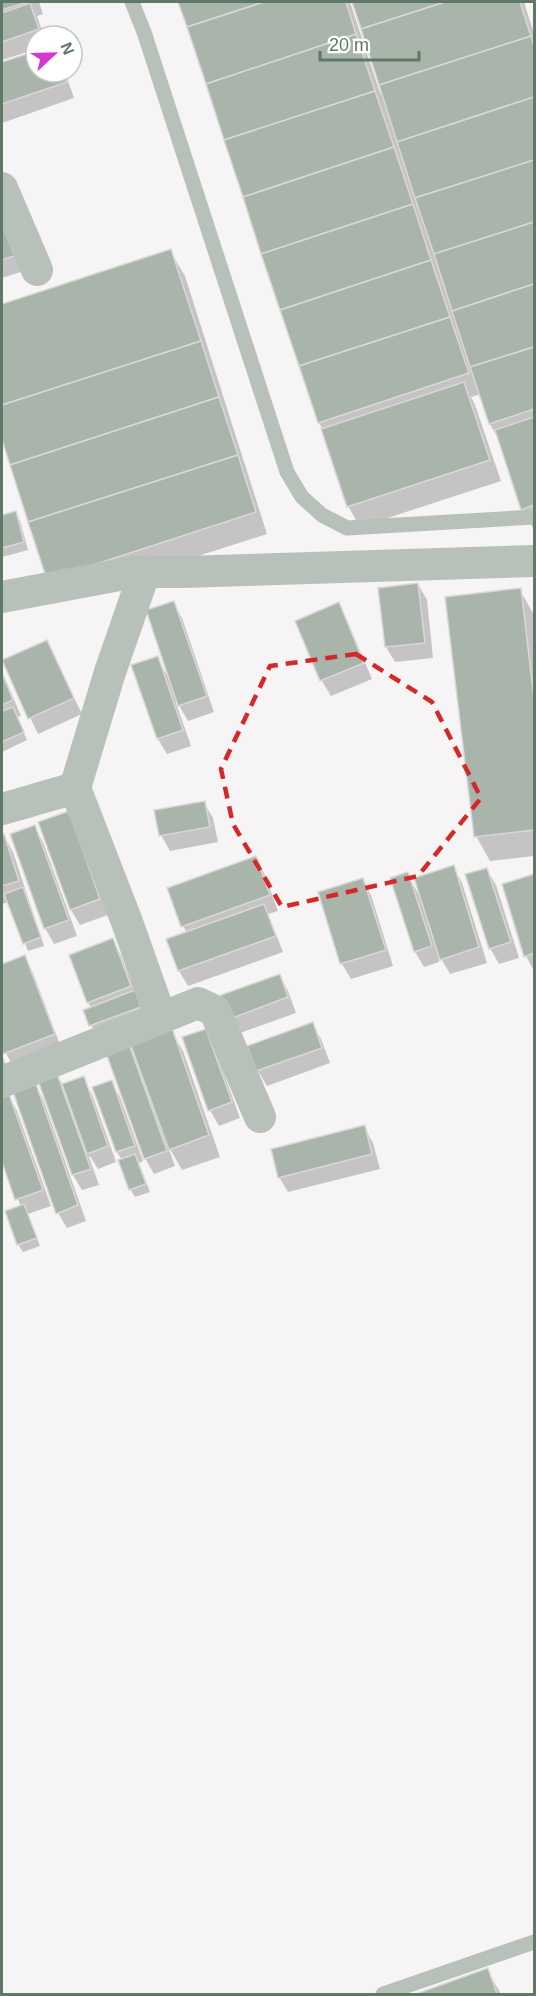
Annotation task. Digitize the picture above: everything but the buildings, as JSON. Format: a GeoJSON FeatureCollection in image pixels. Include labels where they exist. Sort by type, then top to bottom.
{"type":"FeatureCollection","features":[{"type":"Feature","properties":{"kind":"street"},"geometry":{"type":"LineString","coordinates":[[2,188],[38,270]]}},
{"type":"Feature","properties":{"kind":"street"},"geometry":{"type":"LineString","coordinates":[[2,597],[145,571],[182,572],[534,561]]}},
{"type":"Feature","properties":{"kind":"street"},"geometry":{"type":"LineString","coordinates":[[145,571],[110,672],[75,788],[161,1018]]}},
{"type":"Feature","properties":{"kind":"street"},"geometry":{"type":"LineString","coordinates":[[2,809],[75,788]]}},
{"type":"Feature","properties":{"kind":"street"},"geometry":{"type":"LineString","coordinates":[[2,1082],[198,1004],[215,1011],[260,1117]]}},
{"type":"Feature","properties":{"kind":"lane"},"geometry":{"type":"LineString","coordinates":[[132,2],[144,32],[287,472],[302,497],[322,515],[347,528],[534,517]]}},
{"type":"Feature","properties":{"kind":"lane"},"geometry":{"type":"LineString","coordinates":[[383,1995],[534,1942]]}},
{"type":"Feature","properties":{"kind":"highlighted area"},"geometry":{"type":"Polygon","coordinates":[[[356,654],[432,702],[481,798],[418,876],[282,907],[233,824],[221,769],[270,666],[356,654]]]}}]}
